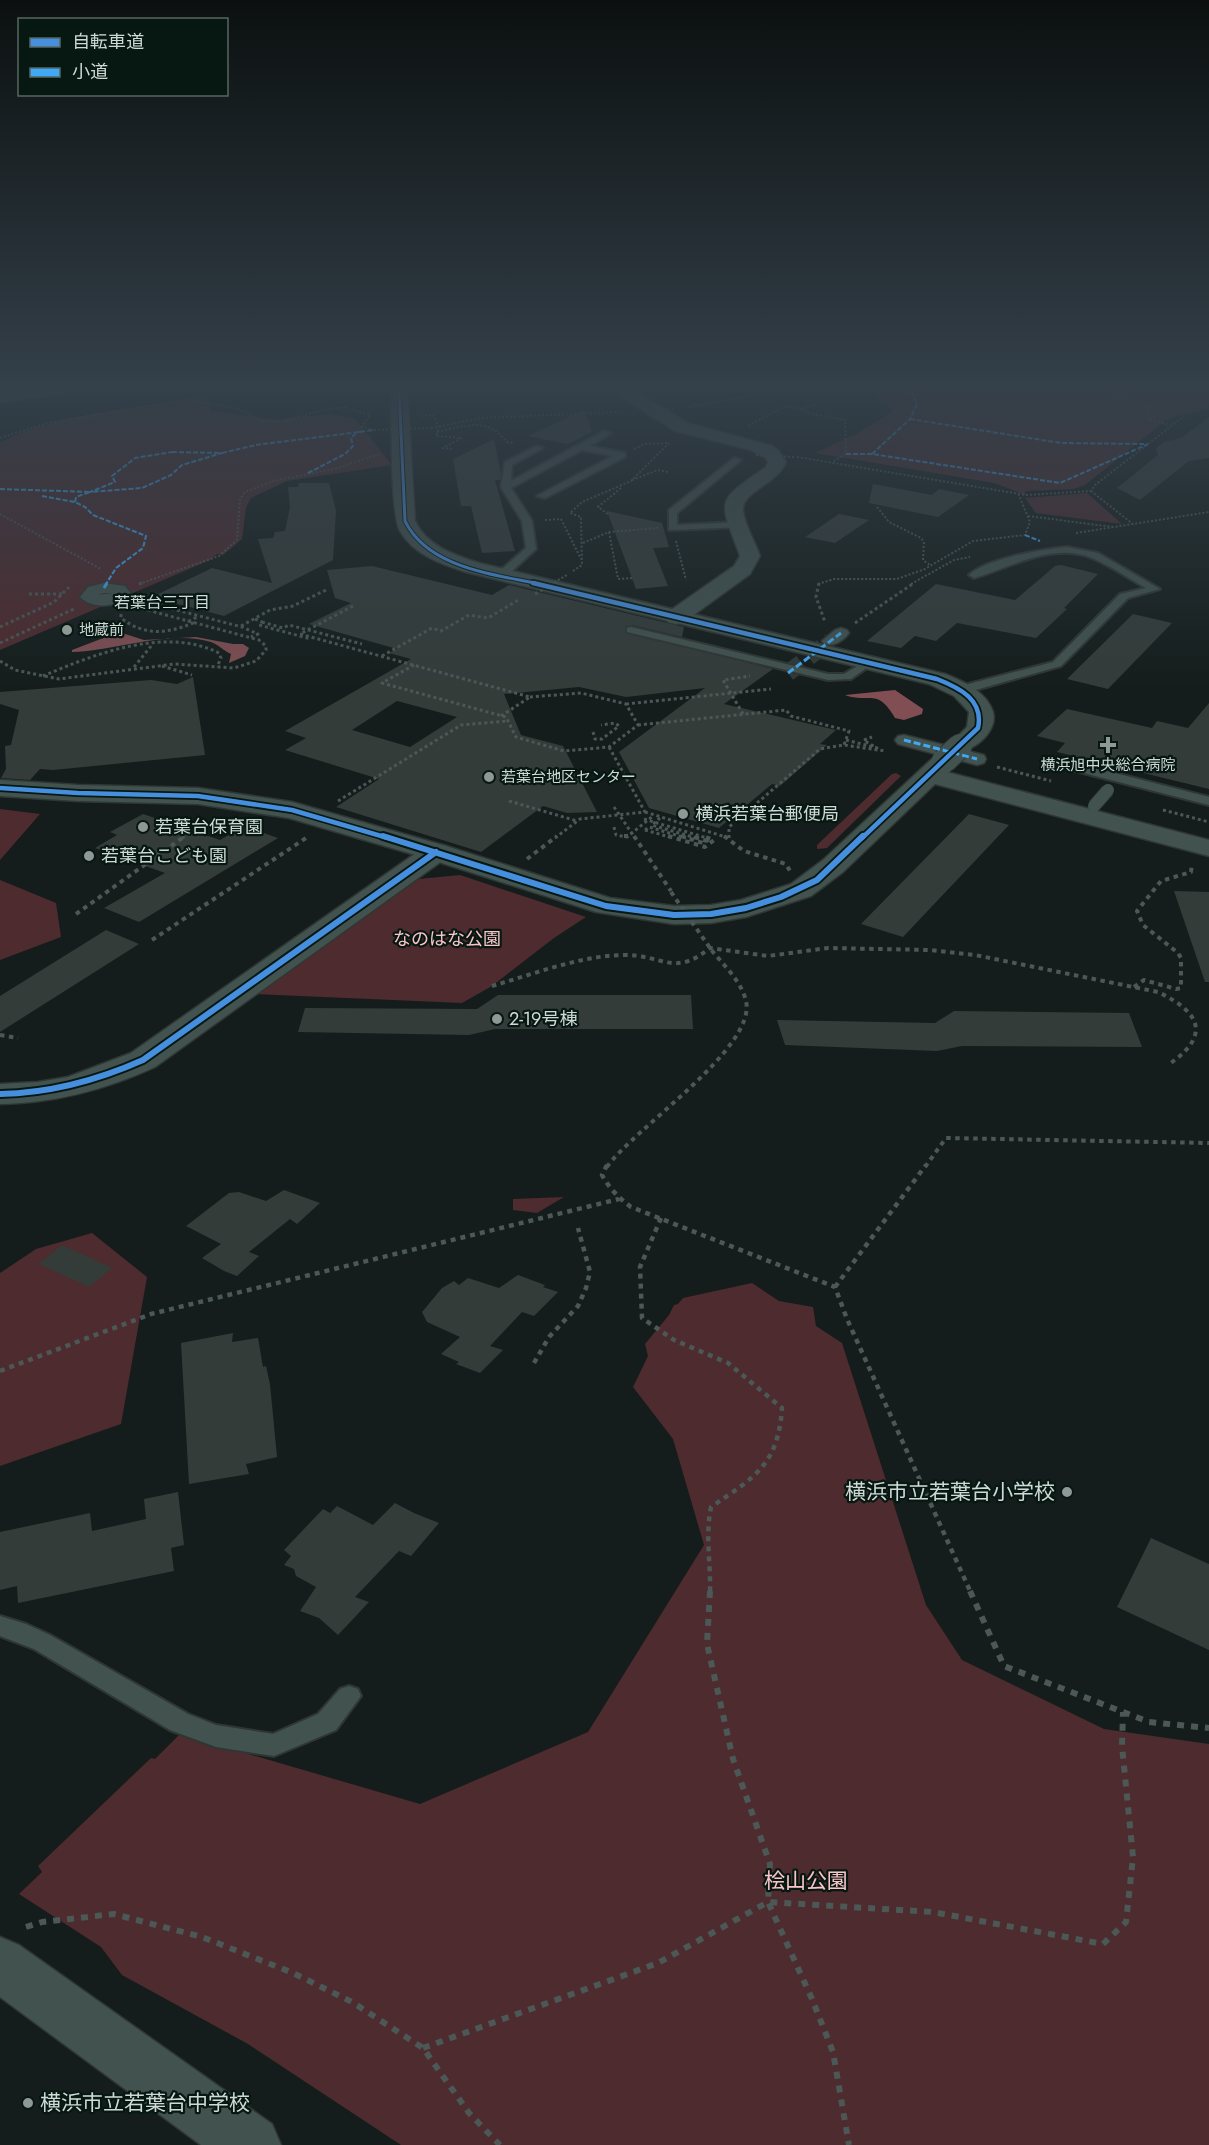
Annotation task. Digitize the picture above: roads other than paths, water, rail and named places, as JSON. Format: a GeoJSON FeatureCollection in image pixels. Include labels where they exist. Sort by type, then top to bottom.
{"type":"FeatureCollection","features":[{"type":"Feature","properties":{"kind":"street"},"geometry":{"type":"LineString","coordinates":[[0,788],[198,796],[292,810],[436,852],[606,906],[674,915],[711,914],[746,908],[782,897],[817,880],[953,760],[978,728],[982,718],[979,708],[961,690],[931,677],[496,574],[456,562],[421,544],[409,532],[405,521],[404,488]]}},
{"type":"Feature","properties":{"kind":"street"},"geometry":{"type":"LineString","coordinates":[[676,616],[743,570],[750,556],[740,525],[732,510],[737,496],[748,488]]}},
{"type":"Feature","properties":{"kind":"street"},"geometry":{"type":"LineString","coordinates":[[898,746],[953,760],[1090,810],[1198,853]]}},
{"type":"Feature","properties":{"kind":"street"},"geometry":{"type":"LineString","coordinates":[[0,1094],[27,1095],[66,1089],[104,1078],[143,1060],[436,852]]}},
{"type":"Feature","properties":{"kind":"street"},"geometry":{"type":"LineString","coordinates":[[13,1945],[251,2145]]}},
{"type":"Feature","properties":{"kind":"lane"},"geometry":{"type":"LineString","coordinates":[[496,574],[507,570],[531,549],[527,521],[507,488]]}},
{"type":"Feature","properties":{"kind":"lane"},"geometry":{"type":"LineString","coordinates":[[542,496],[557,488]]}},
{"type":"Feature","properties":{"kind":"lane"},"geometry":{"type":"LineString","coordinates":[[702,488],[672,512],[672,528],[740,525]]}},
{"type":"Feature","properties":{"kind":"lane"},"geometry":{"type":"LineString","coordinates":[[961,690],[1057,664],[1124,596],[1155,590],[1092,554],[1070,550],[1046,553],[984,570],[974,575]]}},
{"type":"Feature","properties":{"kind":"lane"},"geometry":{"type":"LineString","coordinates":[[631,630],[828,677],[847,677],[869,662]]}},
{"type":"Feature","properties":{"kind":"lane"},"geometry":{"type":"LineString","coordinates":[[1056,762],[1209,801]]}},
{"type":"Feature","properties":{"kind":"lane"},"geometry":{"type":"LineString","coordinates":[[1090,810],[1119,778]]}},
{"type":"Feature","properties":{"kind":"lane"},"geometry":{"type":"LineString","coordinates":[[0,1626],[42,1642],[179,1722],[216,1736],[274,1745],[327,1722],[349,1696]]}},
{"type":"Feature","properties":{"kind":"tunnel"},"geometry":{"type":"LineString","coordinates":[[788,673],[830,641]]}},
{"type":"Feature","properties":{"kind":"place","name":"地蔵前"},"geometry":{"type":"Point","coordinates":[67,630]}},
{"type":"Feature","properties":{"kind":"place","name":"横浜旭中央総合病院"},"geometry":{"type":"Point","coordinates":[1108,745]}},
{"type":"Feature","properties":{"kind":"place","name":"若葉台地区センター"},"geometry":{"type":"Point","coordinates":[489,777]}},
{"type":"Feature","properties":{"kind":"place","name":"横浜若葉台郵便局"},"geometry":{"type":"Point","coordinates":[683,814]}},
{"type":"Feature","properties":{"kind":"place","name":"若葉台保育園"},"geometry":{"type":"Point","coordinates":[143,827]}},
{"type":"Feature","properties":{"kind":"place","name":"若葉台こども園"},"geometry":{"type":"Point","coordinates":[89,856]}},
{"type":"Feature","properties":{"kind":"place","name":"2-19号棟"},"geometry":{"type":"Point","coordinates":[497,1019]}},
{"type":"Feature","properties":{"kind":"place","name":"横浜市立若葉台小学校"},"geometry":{"type":"Point","coordinates":[1067,1492]}},
{"type":"Feature","properties":{"kind":"place","name":"横浜市立若葉台中学校"},"geometry":{"type":"Point","coordinates":[28,2103]}},
{"type":"Feature","properties":{"kind":"district","name":"若葉台三丁目"},"geometry":{"type":"Point","coordinates":[162,602]}},
{"type":"Feature","properties":{"kind":"park label","name":"なのはな公園"},"geometry":{"type":"Point","coordinates":[447,939]}},
{"type":"Feature","properties":{"kind":"park label","name":"桧山公園"},"geometry":{"type":"Point","coordinates":[806,1881]}}]}
